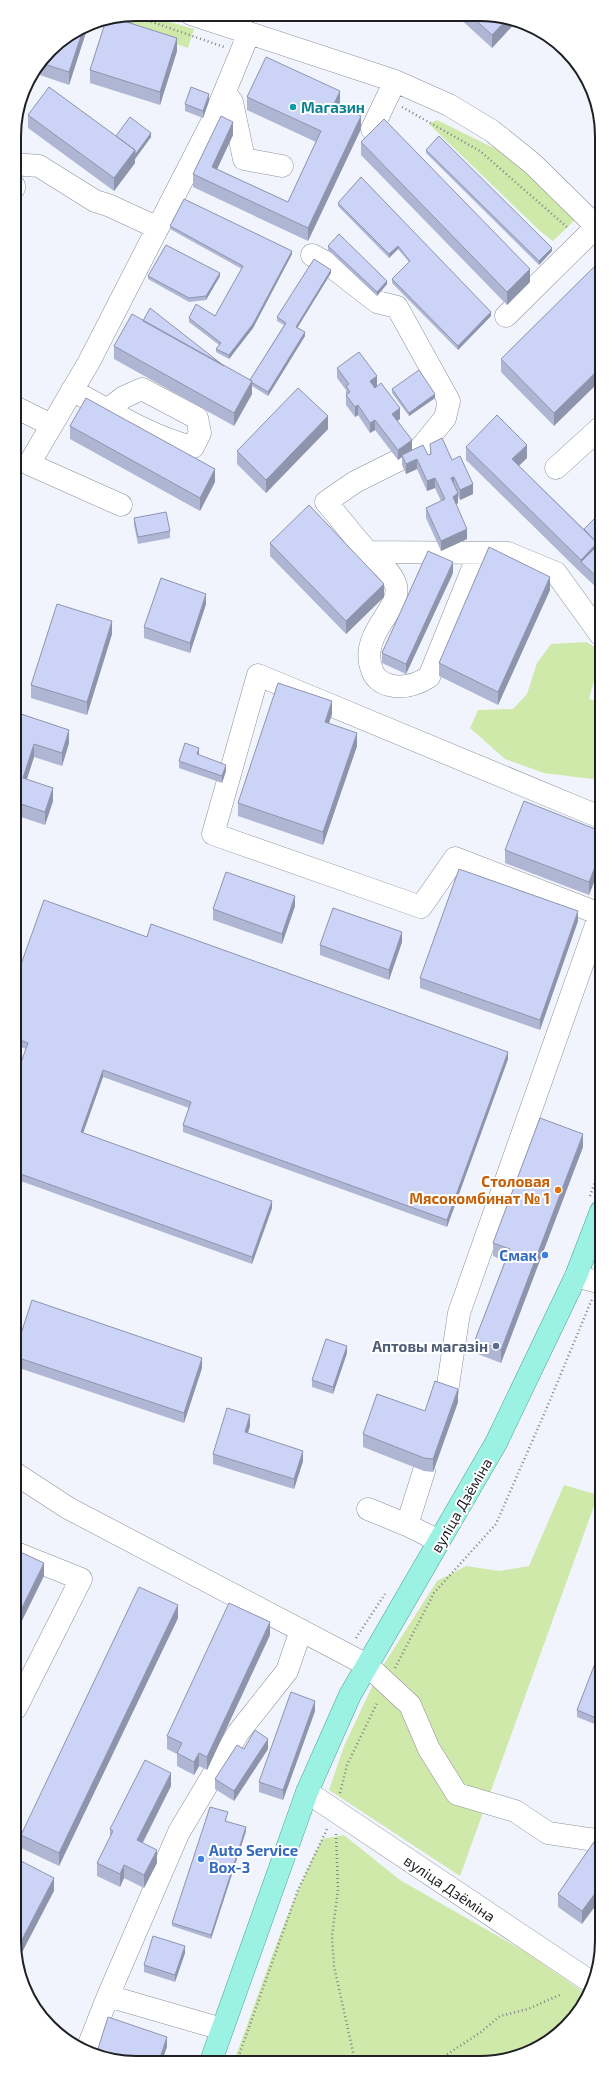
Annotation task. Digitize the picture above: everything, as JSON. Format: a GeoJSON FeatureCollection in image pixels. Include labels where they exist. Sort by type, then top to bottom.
{"type":"FeatureCollection","features":[{"type":"Feature","properties":{"kind":"main road","name":"вуліца Дзёміна"},"geometry":{"type":"LineString","coordinates":[[213,2056],[307,1792],[350,1695],[496,1444],[576,1276],[595,1227]]}},
{"type":"Feature","properties":{"kind":"street"},"geometry":{"type":"LineString","coordinates":[[212,21],[395,81],[449,105],[492,131],[533,164],[595,225]]}},
{"type":"Feature","properties":{"kind":"street"},"geometry":{"type":"LineString","coordinates":[[121,505],[29,464],[51,424],[89,362],[158,228],[213,120],[249,33]]}},
{"type":"Feature","properties":{"kind":"street"},"geometry":{"type":"LineString","coordinates":[[372,128],[395,81]]}},
{"type":"Feature","properties":{"kind":"street"},"geometry":{"type":"LineString","coordinates":[[225,92],[232,102],[244,159],[282,166]]}},
{"type":"Feature","properties":{"kind":"street"},"geometry":{"type":"LineString","coordinates":[[21,165],[39,166],[95,201],[108,205],[158,228]]}},
{"type":"Feature","properties":{"kind":"street"},"geometry":{"type":"LineString","coordinates":[[506,316],[595,231]]}},
{"type":"Feature","properties":{"kind":"street"},"geometry":{"type":"LineString","coordinates":[[312,255],[327,263],[377,302],[397,307],[449,401],[445,418],[419,450],[355,482],[326,502],[367,552],[393,578],[397,588],[394,600],[372,641],[368,653],[374,677],[386,685],[396,687],[417,684],[429,677],[479,553]]}},
{"type":"Feature","properties":{"kind":"street"},"geometry":{"type":"LineString","coordinates":[[72,390],[108,409]]}},
{"type":"Feature","properties":{"kind":"street"},"geometry":{"type":"LineString","coordinates":[[21,410],[51,424]]}},
{"type":"Feature","properties":{"kind":"street"},"geometry":{"type":"LineString","coordinates":[[556,468],[595,433]]}},
{"type":"Feature","properties":{"kind":"street"},"geometry":{"type":"LineString","coordinates":[[367,552],[508,554],[556,573],[595,627]]}},
{"type":"Feature","properties":{"kind":"street"},"geometry":{"type":"LineString","coordinates":[[595,815],[258,674],[213,834],[421,907],[455,858],[595,912]]}},
{"type":"Feature","properties":{"kind":"street"},"geometry":{"type":"LineString","coordinates":[[446,1398],[459,1313],[595,928]]}},
{"type":"Feature","properties":{"kind":"street"},"geometry":{"type":"LineString","coordinates":[[576,1276],[595,1282]]}},
{"type":"Feature","properties":{"kind":"street"},"geometry":{"type":"LineString","coordinates":[[407,1524],[424,1471]]}},
{"type":"Feature","properties":{"kind":"street"},"geometry":{"type":"LineString","coordinates":[[21,1477],[68,1508],[367,1665],[410,1705],[429,1749],[457,1794],[515,1811],[548,1833],[595,1840]]}},
{"type":"Feature","properties":{"kind":"street"},"geometry":{"type":"LineString","coordinates":[[368,1509],[407,1524],[440,1541]]}},
{"type":"Feature","properties":{"kind":"street"},"geometry":{"type":"LineString","coordinates":[[21,1556],[81,1579],[21,1698]]}},
{"type":"Feature","properties":{"kind":"street"},"geometry":{"type":"LineString","coordinates":[[89,2046],[108,1996],[179,1832],[238,1733],[287,1671],[301,1630]]}},
{"type":"Feature","properties":{"kind":"street","name":"вуліца Дзёміна"},"geometry":{"type":"LineString","coordinates":[[307,1792],[588,1980]]}},
{"type":"Feature","properties":{"kind":"street"},"geometry":{"type":"LineString","coordinates":[[108,1996],[222,2029]]}},
{"type":"Feature","properties":{"kind":"path"},"geometry":{"type":"LineString","coordinates":[[239,2056],[298,1890],[336,1811],[347,1765],[387,1683],[434,1593],[496,1524],[595,1295]]}},
{"type":"Feature","properties":{"kind":"path"},"geometry":{"type":"LineString","coordinates":[[346,1654],[386,1594]]}},
{"type":"Feature","properties":{"kind":"path"},"geometry":{"type":"LineString","coordinates":[[336,1811],[338,1890],[332,1936],[334,1966],[354,2056]]}},
{"type":"Feature","properties":{"kind":"path"},"geometry":{"type":"LineString","coordinates":[[445,2056],[481,2032],[500,2016],[528,2009],[562,1994]]}},
{"type":"Feature","properties":{"kind":"green space"},"geometry":{"type":"Polygon","coordinates":[[[166,21],[194,29],[188,48],[114,23],[166,21]]]}},
{"type":"Feature","properties":{"kind":"green space"},"geometry":{"type":"Polygon","coordinates":[[[437,120],[510,156],[576,219],[553,241],[540,231],[429,124],[437,120]]]}},
{"type":"Feature","properties":{"kind":"green space"},"geometry":{"type":"Polygon","coordinates":[[[586,642],[595,647],[595,677],[589,699],[595,701],[595,779],[544,773],[505,759],[470,728],[478,710],[513,709],[527,694],[537,663],[551,644],[586,642]]]}},
{"type":"Feature","properties":{"kind":"green space"},"geometry":{"type":"Polygon","coordinates":[[[564,1485],[595,1494],[595,1503],[460,1876],[329,1790],[344,1746],[379,1672],[437,1581],[466,1566],[499,1571],[529,1566],[564,1485]]]}},
{"type":"Feature","properties":{"kind":"green space"},"geometry":{"type":"Polygon","coordinates":[[[344,1835],[400,1880],[524,1951],[583,1992],[580,1999],[567,2017],[538,2041],[503,2054],[480,2056],[236,2056],[286,1920],[322,1839],[344,1835]]]}},
{"type":"Feature","properties":{"kind":"building"},"geometry":{"type":"Polygon","coordinates":[[[477,21],[503,23],[492,35],[477,21]]]}},
{"type":"Feature","properties":{"kind":"building"},"geometry":{"type":"Polygon","coordinates":[[[126,22],[177,38],[160,92],[90,70],[104,26],[126,22]]]}},
{"type":"Feature","properties":{"kind":"building"},"geometry":{"type":"Polygon","coordinates":[[[82,34],[69,72],[46,65],[60,49],[82,34]]]}},
{"type":"Feature","properties":{"kind":"building"},"geometry":{"type":"Polygon","coordinates":[[[266,57],[340,91],[334,104],[361,116],[308,228],[193,174],[221,116],[233,122],[212,167],[288,202],[321,131],[247,97],[266,57]]]}},
{"type":"Feature","properties":{"kind":"building"},"geometry":{"type":"Polygon","coordinates":[[[49,87],[135,150],[114,178],[28,115],[49,87]]]}},
{"type":"Feature","properties":{"kind":"building"},"geometry":{"type":"Polygon","coordinates":[[[191,87],[209,94],[203,111],[185,104],[191,87]]]}},
{"type":"Feature","properties":{"kind":"building"},"geometry":{"type":"Polygon","coordinates":[[[130,117],[151,133],[135,155],[135,150],[116,136],[130,117]]]}},
{"type":"Feature","properties":{"kind":"building"},"geometry":{"type":"Polygon","coordinates":[[[384,119],[530,269],[507,292],[361,142],[384,119]]]}},
{"type":"Feature","properties":{"kind":"building"},"geometry":{"type":"Polygon","coordinates":[[[439,136],[552,248],[539,261],[426,150],[439,136]]]}},
{"type":"Feature","properties":{"kind":"building"},"geometry":{"type":"Polygon","coordinates":[[[361,177],[491,312],[458,346],[392,279],[410,261],[398,246],[389,254],[338,203],[361,177]]]}},
{"type":"Feature","properties":{"kind":"building"},"geometry":{"type":"Polygon","coordinates":[[[184,199],[292,251],[253,324],[229,355],[216,349],[221,343],[189,318],[196,304],[215,316],[243,266],[170,226],[184,199]]]}},
{"type":"Feature","properties":{"kind":"building"},"geometry":{"type":"Polygon","coordinates":[[[339,234],[387,281],[377,292],[328,246],[339,234]]]}},
{"type":"Feature","properties":{"kind":"building"},"geometry":{"type":"Polygon","coordinates":[[[166,245],[220,273],[206,296],[189,298],[148,276],[166,245]]]}},
{"type":"Feature","properties":{"kind":"building"},"geometry":{"type":"Polygon","coordinates":[[[314,259],[331,270],[296,327],[305,332],[268,392],[250,380],[286,323],[277,317],[314,259]]]}},
{"type":"Feature","properties":{"kind":"building"},"geometry":{"type":"Polygon","coordinates":[[[595,266],[595,373],[554,413],[501,359],[595,266]]]}},
{"type":"Feature","properties":{"kind":"building"},"geometry":{"type":"Polygon","coordinates":[[[150,308],[224,366],[143,321],[150,308]]]}},
{"type":"Feature","properties":{"kind":"building"},"geometry":{"type":"Polygon","coordinates":[[[132,314],[252,381],[234,413],[114,346],[132,314]]]}},
{"type":"Feature","properties":{"kind":"building"},"geometry":{"type":"Polygon","coordinates":[[[359,352],[377,376],[370,381],[375,388],[381,383],[400,408],[392,414],[412,440],[398,450],[375,420],[370,423],[358,405],[355,407],[346,395],[350,392],[346,386],[349,384],[337,368],[359,352]]]}},
{"type":"Feature","properties":{"kind":"building"},"geometry":{"type":"Polygon","coordinates":[[[419,370],[435,394],[409,413],[392,389],[419,370]]]}},
{"type":"Feature","properties":{"kind":"building"},"geometry":{"type":"Polygon","coordinates":[[[298,388],[328,416],[266,480],[237,451],[298,388]]]}},
{"type":"Feature","properties":{"kind":"building"},"geometry":{"type":"Polygon","coordinates":[[[86,398],[215,469],[200,498],[70,426],[86,398]]]}},
{"type":"Feature","properties":{"kind":"building"},"geometry":{"type":"Polygon","coordinates":[[[497,415],[527,445],[512,459],[595,541],[595,545],[581,560],[466,447],[497,415]]]}},
{"type":"Feature","properties":{"kind":"building"},"geometry":{"type":"Polygon","coordinates":[[[442,438],[452,460],[460,456],[473,484],[460,490],[454,477],[451,478],[458,493],[453,497],[467,529],[441,541],[426,508],[445,499],[435,478],[427,481],[417,459],[406,464],[402,455],[423,445],[428,455],[431,454],[430,444],[442,438]]]}},
{"type":"Feature","properties":{"kind":"building"},"geometry":{"type":"Polygon","coordinates":[[[309,505],[384,584],[346,621],[270,543],[309,505]]]}},
{"type":"Feature","properties":{"kind":"building"},"geometry":{"type":"Polygon","coordinates":[[[166,512],[170,531],[138,537],[134,518],[166,512]]]}},
{"type":"Feature","properties":{"kind":"building"},"geometry":{"type":"Polygon","coordinates":[[[595,518],[595,541],[584,529],[595,518]]]}},
{"type":"Feature","properties":{"kind":"building"},"geometry":{"type":"Polygon","coordinates":[[[489,547],[550,577],[498,692],[439,663],[489,547]]]}},
{"type":"Feature","properties":{"kind":"building"},"geometry":{"type":"Polygon","coordinates":[[[595,548],[595,575],[581,562],[595,548]]]}},
{"type":"Feature","properties":{"kind":"building"},"geometry":{"type":"Polygon","coordinates":[[[428,551],[453,562],[406,664],[382,653],[428,551]]]}},
{"type":"Feature","properties":{"kind":"building"},"geometry":{"type":"Polygon","coordinates":[[[161,578],[206,594],[190,643],[144,627],[161,578]]]}},
{"type":"Feature","properties":{"kind":"building"},"geometry":{"type":"Polygon","coordinates":[[[57,604],[112,621],[87,702],[31,685],[57,604]]]}},
{"type":"Feature","properties":{"kind":"building"},"geometry":{"type":"Polygon","coordinates":[[[278,683],[332,701],[325,722],[357,733],[323,832],[238,803],[278,683]]]}},
{"type":"Feature","properties":{"kind":"building"},"geometry":{"type":"Polygon","coordinates":[[[21,714],[69,730],[62,753],[34,744],[23,778],[53,788],[45,812],[21,804],[21,714]]]}},
{"type":"Feature","properties":{"kind":"building"},"geometry":{"type":"Polygon","coordinates":[[[185,743],[199,748],[197,754],[226,765],[222,776],[179,761],[185,743]]]}},
{"type":"Feature","properties":{"kind":"building"},"geometry":{"type":"Polygon","coordinates":[[[524,801],[595,829],[595,867],[589,882],[505,850],[524,801]]]}},
{"type":"Feature","properties":{"kind":"building"},"geometry":{"type":"Polygon","coordinates":[[[459,869],[578,911],[540,1020],[420,978],[459,869]]]}},
{"type":"Feature","properties":{"kind":"building"},"geometry":{"type":"Polygon","coordinates":[[[226,872],[295,896],[282,934],[213,909],[226,872]]]}},
{"type":"Feature","properties":{"kind":"building"},"geometry":{"type":"Polygon","coordinates":[[[44,900],[147,937],[151,924],[508,1052],[447,1220],[183,1125],[191,1102],[103,1070],[81,1132],[272,1201],[252,1257],[21,1174],[21,1062],[28,1043],[21,1040],[21,964],[44,900]]]}},
{"type":"Feature","properties":{"kind":"building"},"geometry":{"type":"Polygon","coordinates":[[[333,908],[402,932],[389,970],[320,945],[333,908]]]}},
{"type":"Feature","properties":{"kind":"building"},"geometry":{"type":"Polygon","coordinates":[[[540,1118],[583,1134],[501,1350],[475,1340],[510,1249],[493,1243],[540,1118]]]}},
{"type":"Feature","properties":{"kind":"building"},"geometry":{"type":"Polygon","coordinates":[[[32,1300],[202,1358],[184,1413],[21,1359],[21,1334],[32,1300]]]}},
{"type":"Feature","properties":{"kind":"building"},"geometry":{"type":"Polygon","coordinates":[[[326,1339],[347,1346],[333,1387],[312,1380],[326,1339]]]}},
{"type":"Feature","properties":{"kind":"building"},"geometry":{"type":"Polygon","coordinates":[[[435,1381],[458,1389],[433,1459],[424,1458],[363,1434],[377,1394],[425,1411],[435,1381]]]}},
{"type":"Feature","properties":{"kind":"building"},"geometry":{"type":"Polygon","coordinates":[[[227,1408],[250,1415],[245,1432],[303,1451],[294,1479],[213,1454],[227,1408]]]}},
{"type":"Feature","properties":{"kind":"building"},"geometry":{"type":"Polygon","coordinates":[[[21,1552],[44,1563],[21,1610],[21,1552]]]}},
{"type":"Feature","properties":{"kind":"building"},"geometry":{"type":"Polygon","coordinates":[[[139,1587],[178,1605],[59,1853],[21,1835],[139,1587]]]}},
{"type":"Feature","properties":{"kind":"building"},"geometry":{"type":"Polygon","coordinates":[[[229,1603],[270,1622],[207,1757],[199,1753],[194,1762],[177,1753],[182,1743],[167,1736],[229,1603]]]}},
{"type":"Feature","properties":{"kind":"building"},"geometry":{"type":"Polygon","coordinates":[[[595,1664],[595,1718],[577,1710],[595,1664]]]}},
{"type":"Feature","properties":{"kind":"building"},"geometry":{"type":"Polygon","coordinates":[[[291,1692],[315,1701],[283,1790],[259,1782],[291,1692]]]}},
{"type":"Feature","properties":{"kind":"building"},"geometry":{"type":"Polygon","coordinates":[[[255,1730],[268,1739],[234,1791],[215,1779],[237,1745],[244,1749],[255,1730]]]}},
{"type":"Feature","properties":{"kind":"building"},"geometry":{"type":"Polygon","coordinates":[[[145,1760],[171,1773],[137,1840],[157,1850],[144,1875],[124,1865],[120,1874],[97,1863],[113,1831],[110,1829],[145,1760]]]}},
{"type":"Feature","properties":{"kind":"building"},"geometry":{"type":"Polygon","coordinates":[[[210,1807],[228,1812],[225,1821],[246,1827],[211,1935],[172,1923],[210,1807]]]}},
{"type":"Feature","properties":{"kind":"building"},"geometry":{"type":"Polygon","coordinates":[[[595,1840],[595,1893],[582,1911],[558,1894],[595,1840]]]}},
{"type":"Feature","properties":{"kind":"building"},"geometry":{"type":"Polygon","coordinates":[[[21,1861],[54,1878],[21,1941],[21,1861]]]}},
{"type":"Feature","properties":{"kind":"building"},"geometry":{"type":"Polygon","coordinates":[[[153,1936],[185,1946],[175,1975],[144,1965],[153,1936]]]}},
{"type":"Feature","properties":{"kind":"building"},"geometry":{"type":"Polygon","coordinates":[[[108,2017],[167,2037],[161,2056],[121,2055],[98,2049],[108,2017]]]}},
{"type":"Feature","properties":{"kind":"railway"},"geometry":{"type":"LineString","coordinates":[[21,181],[25,184]]}},
{"type":"Feature","properties":{"kind":"place","name":"Магазин"},"geometry":{"type":"Point","coordinates":[293,107]}},
{"type":"Feature","properties":{"kind":"place","name":"Столовая Мясокомбинат № 1"},"geometry":{"type":"Point","coordinates":[558,1190]}},
{"type":"Feature","properties":{"kind":"place","name":"Смак"},"geometry":{"type":"Point","coordinates":[545,1255]}},
{"type":"Feature","properties":{"kind":"place","name":"Аптовы магазін"},"geometry":{"type":"Point","coordinates":[496,1346]}},
{"type":"Feature","properties":{"kind":"place","name":"Auto Service Box-3"},"geometry":{"type":"Point","coordinates":[201,1859]}}]}
